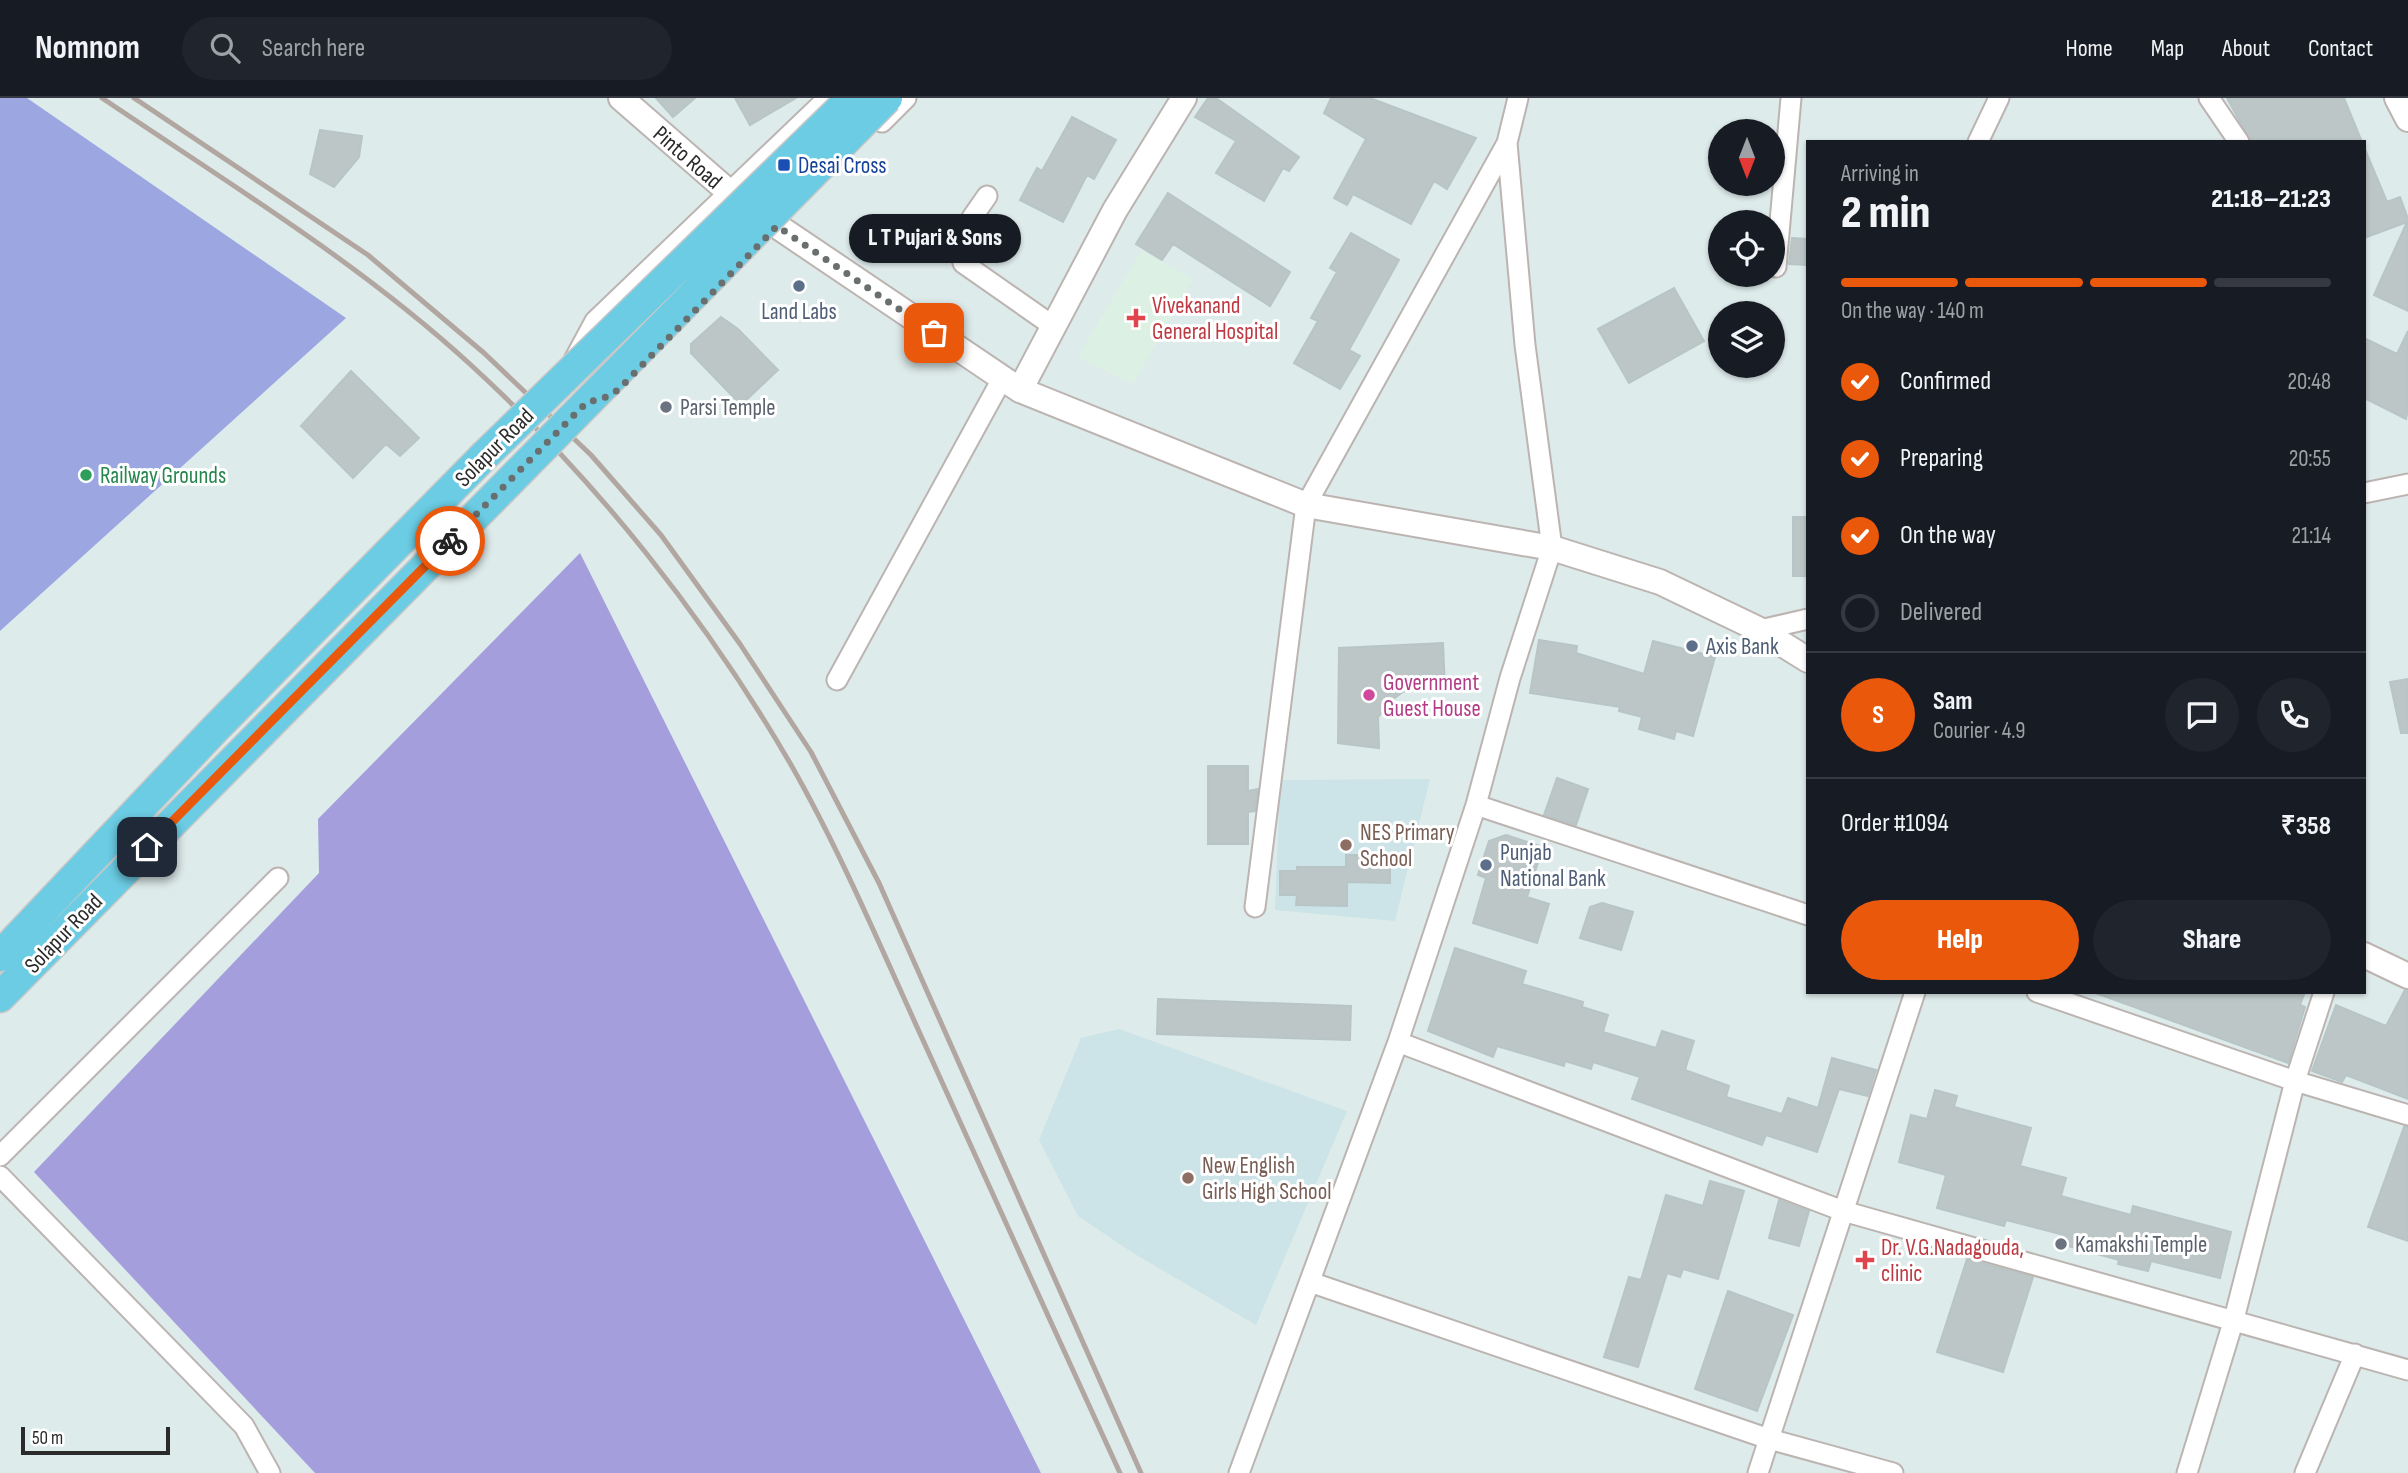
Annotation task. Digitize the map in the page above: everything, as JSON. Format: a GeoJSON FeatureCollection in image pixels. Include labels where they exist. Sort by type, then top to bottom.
{"type":"FeatureCollection","features":[{"type":"Feature","properties":{"kind":"main road","name":"Solapur Road"},"geometry":{"type":"LineString","coordinates":[[0,956],[215,729],[483,457],[852,98]]}},
{"type":"Feature","properties":{"kind":"main road","name":"Solapur Road"},"geometry":{"type":"LineString","coordinates":[[0,997],[887,98]]}},
{"type":"Feature","properties":{"kind":"street","name":"Pinto Road"},"geometry":{"type":"LineString","coordinates":[[621,98],[730,194],[1011,384],[1306,505],[1552,548],[1660,582],[1760,630],[1806,659]]}},
{"type":"Feature","properties":{"kind":"street"},"geometry":{"type":"LineString","coordinates":[[569,374],[583,340],[595,321],[828,98]]}},
{"type":"Feature","properties":{"kind":"street"},"geometry":{"type":"LineString","coordinates":[[587,402],[602,399],[618,390],[767,220],[906,98]]}},
{"type":"Feature","properties":{"kind":"street"},"geometry":{"type":"LineString","coordinates":[[837,680],[1011,384],[1053,326],[1115,210],[1184,98]]}},
{"type":"Feature","properties":{"kind":"street"},"geometry":{"type":"LineString","coordinates":[[1255,907],[1306,505],[1507,143],[1518,98]]}},
{"type":"Feature","properties":{"kind":"street"},"geometry":{"type":"LineString","coordinates":[[1781,210],[1791,98]]}},
{"type":"Feature","properties":{"kind":"street"},"geometry":{"type":"LineString","coordinates":[[1979,140],[1999,98]]}},
{"type":"Feature","properties":{"kind":"street"},"geometry":{"type":"LineString","coordinates":[[2209,98],[2237,140]]}},
{"type":"Feature","properties":{"kind":"street"},"geometry":{"type":"LineString","coordinates":[[2396,98],[2408,119]]}},
{"type":"Feature","properties":{"kind":"street"},"geometry":{"type":"LineString","coordinates":[[1239,1473],[1398,1042],[1476,805],[1510,678],[1552,548],[1525,345],[1507,143]]}},
{"type":"Feature","properties":{"kind":"street"},"geometry":{"type":"LineString","coordinates":[[987,196],[962,235],[959,247],[963,263],[1053,326]]}},
{"type":"Feature","properties":{"kind":"street"},"geometry":{"type":"LineString","coordinates":[[2366,493],[2408,484]]}},
{"type":"Feature","properties":{"kind":"street"},"geometry":{"type":"LineString","coordinates":[[1760,630],[1806,619]]}},
{"type":"Feature","properties":{"kind":"street"},"geometry":{"type":"LineString","coordinates":[[1476,805],[1806,914]]}},
{"type":"Feature","properties":{"kind":"street"},"geometry":{"type":"LineString","coordinates":[[0,1156],[278,878]]}},
{"type":"Feature","properties":{"kind":"street"},"geometry":{"type":"LineString","coordinates":[[2366,956],[2408,976]]}},
{"type":"Feature","properties":{"kind":"street"},"geometry":{"type":"LineString","coordinates":[[1758,1473],[1914,994]]}},
{"type":"Feature","properties":{"kind":"street"},"geometry":{"type":"LineString","coordinates":[[2043,994],[2295,1082],[2408,1115]]}},
{"type":"Feature","properties":{"kind":"street"},"geometry":{"type":"LineString","coordinates":[[2187,1473],[2234,1320],[2295,1082],[2323,994]]}},
{"type":"Feature","properties":{"kind":"street"},"geometry":{"type":"LineString","coordinates":[[1398,1042],[1843,1211],[2408,1370]]}},
{"type":"Feature","properties":{"kind":"street"},"geometry":{"type":"LineString","coordinates":[[0,1176],[244,1426],[270,1473]]}},
{"type":"Feature","properties":{"kind":"street"},"geometry":{"type":"LineString","coordinates":[[1310,1282],[1769,1439],[1893,1473]]}},
{"type":"Feature","properties":{"kind":"street"},"geometry":{"type":"LineString","coordinates":[[2305,1473],[2355,1354]]}},
{"type":"Feature","properties":{"kind":"shaded area","name":"Railway Grounds"},"geometry":{"type":"Polygon","coordinates":[[[0,98],[27,98],[346,318],[0,631],[0,98]]]}},
{"type":"Feature","properties":{"kind":"shaded area","name":"Vivekanand General Hospital"},"geometry":{"type":"Polygon","coordinates":[[[1141,251],[1193,279],[1133,384],[1078,357],[1141,251]]]}},
{"type":"Feature","properties":{"kind":"shaded area"},"geometry":{"type":"Polygon","coordinates":[[[580,553],[1041,1473],[315,1473],[34,1172],[319,873],[318,819],[580,553]]]}},
{"type":"Feature","properties":{"kind":"shaded area","name":"NES Primary School"},"geometry":{"type":"Polygon","coordinates":[[[1430,779],[1395,921],[1275,910],[1280,780],[1430,779]]]}},
{"type":"Feature","properties":{"kind":"shaded area","name":"New English Girls High School"},"geometry":{"type":"Polygon","coordinates":[[[1119,1029],[1347,1111],[1256,1325],[1133,1253],[1078,1216],[1039,1140],[1081,1038],[1119,1029]]]}},
{"type":"Feature","properties":{"kind":"building"},"geometry":{"type":"Polygon","coordinates":[[[656,98],[695,98],[673,117],[656,98]]]}},
{"type":"Feature","properties":{"kind":"building"},"geometry":{"type":"Polygon","coordinates":[[[735,98],[796,98],[750,125],[735,98]]]}},
{"type":"Feature","properties":{"kind":"building"},"geometry":{"type":"Polygon","coordinates":[[[1208,98],[1216,98],[1299,157],[1289,171],[1283,168],[1264,201],[1216,173],[1236,141],[1195,117],[1208,98]]]}},
{"type":"Feature","properties":{"kind":"building"},"geometry":{"type":"Polygon","coordinates":[[[1331,98],[1370,98],[1476,138],[1447,189],[1434,181],[1411,224],[1353,194],[1347,205],[1334,198],[1366,139],[1324,113],[1331,98]]]}},
{"type":"Feature","properties":{"kind":"building"},"geometry":{"type":"Polygon","coordinates":[[[2227,98],[2344,98],[2361,140],[2250,140],[2227,98]]]}},
{"type":"Feature","properties":{"kind":"building"},"geometry":{"type":"Polygon","coordinates":[[[1072,117],[1116,140],[1094,179],[1087,175],[1063,222],[1020,200],[1037,168],[1042,171],[1072,117]]]}},
{"type":"Feature","properties":{"kind":"building"},"geometry":{"type":"Polygon","coordinates":[[[320,130],[362,136],[359,157],[334,187],[310,174],[320,130]]]}},
{"type":"Feature","properties":{"kind":"building"},"geometry":{"type":"Polygon","coordinates":[[[2366,152],[2387,202],[2400,197],[2408,219],[2408,311],[2374,295],[2407,222],[2366,237],[2366,152]]]}},
{"type":"Feature","properties":{"kind":"building"},"geometry":{"type":"Polygon","coordinates":[[[1168,193],[1290,272],[1270,306],[1173,244],[1162,260],[1136,244],[1168,193]]]}},
{"type":"Feature","properties":{"kind":"building"},"geometry":{"type":"Polygon","coordinates":[[[1351,233],[1399,260],[1349,350],[1360,356],[1340,389],[1294,363],[1318,321],[1311,318],[1337,272],[1330,268],[1351,233]]]}},
{"type":"Feature","properties":{"kind":"building"},"geometry":{"type":"Polygon","coordinates":[[[1792,238],[1806,239],[1806,265],[1789,264],[1792,238]]]}},
{"type":"Feature","properties":{"kind":"building"},"geometry":{"type":"Polygon","coordinates":[[[1674,288],[1704,341],[1629,383],[1598,329],[1674,288]]]}},
{"type":"Feature","properties":{"kind":"building"},"geometry":{"type":"Polygon","coordinates":[[[721,317],[738,329],[778,370],[741,405],[691,353],[691,344],[721,317]]]}},
{"type":"Feature","properties":{"kind":"building"},"geometry":{"type":"Polygon","coordinates":[[[2408,331],[2406,419],[2366,399],[2366,339],[2397,354],[2408,331]]]}},
{"type":"Feature","properties":{"kind":"building"},"geometry":{"type":"Polygon","coordinates":[[[351,371],[419,438],[400,456],[386,444],[353,478],[301,426],[351,371]]]}},
{"type":"Feature","properties":{"kind":"building"},"geometry":{"type":"Polygon","coordinates":[[[1793,517],[1806,517],[1806,576],[1793,576],[1793,517]]]}},
{"type":"Feature","properties":{"kind":"building"},"geometry":{"type":"Polygon","coordinates":[[[1539,640],[1577,646],[1576,653],[1644,674],[1653,641],[1715,657],[1693,736],[1676,731],[1674,739],[1639,729],[1642,717],[1619,711],[1620,707],[1530,693],[1539,640]]]}},
{"type":"Feature","properties":{"kind":"building","name":"Government Guest House"},"geometry":{"type":"Polygon","coordinates":[[[1443,643],[1445,688],[1407,689],[1392,700],[1378,717],[1379,748],[1338,743],[1339,648],[1443,643]]]}},
{"type":"Feature","properties":{"kind":"building"},"geometry":{"type":"Polygon","coordinates":[[[2408,679],[2408,733],[2401,733],[2390,682],[2408,679]]]}},
{"type":"Feature","properties":{"kind":"building"},"geometry":{"type":"Polygon","coordinates":[[[1208,766],[1248,766],[1248,791],[1258,789],[1255,811],[1248,812],[1248,844],[1208,844],[1208,766]]]}},
{"type":"Feature","properties":{"kind":"building"},"geometry":{"type":"Polygon","coordinates":[[[1557,778],[1588,789],[1576,825],[1544,815],[1557,778]]]}},
{"type":"Feature","properties":{"kind":"building"},"geometry":{"type":"Polygon","coordinates":[[[1506,835],[1543,847],[1527,897],[1549,904],[1537,943],[1473,923],[1486,878],[1478,875],[1489,841],[1506,835]]]}},
{"type":"Feature","properties":{"kind":"building"},"geometry":{"type":"Polygon","coordinates":[[[1346,855],[1390,855],[1390,883],[1347,882],[1347,906],[1296,905],[1297,895],[1280,895],[1280,871],[1297,871],[1297,867],[1346,867],[1346,855]]]}},
{"type":"Feature","properties":{"kind":"building"},"geometry":{"type":"Polygon","coordinates":[[[1602,903],[1633,912],[1621,950],[1580,938],[1590,907],[1602,903]]]}},
{"type":"Feature","properties":{"kind":"building"},"geometry":{"type":"Polygon","coordinates":[[[1455,948],[1526,971],[1522,984],[1583,1002],[1582,1007],[1608,1015],[1603,1032],[1656,1048],[1662,1031],[1694,1041],[1685,1070],[1729,1086],[1726,1097],[1782,1114],[1788,1098],[1818,1108],[1832,1058],[1876,1070],[1868,1096],[1839,1089],[1817,1152],[1766,1135],[1762,1145],[1632,1099],[1640,1077],[1593,1062],[1591,1069],[1565,1061],[1564,1066],[1497,1046],[1493,1057],[1428,1031],[1455,948]]]}},
{"type":"Feature","properties":{"kind":"building"},"geometry":{"type":"Polygon","coordinates":[[[2405,990],[2408,991],[2408,1099],[2346,1075],[2342,1082],[2312,1071],[2336,1005],[2386,1026],[2405,990]]]}},
{"type":"Feature","properties":{"kind":"building"},"geometry":{"type":"Polygon","coordinates":[[[2098,994],[2304,994],[2300,1005],[2305,1007],[2288,1063],[2098,994]]]}},
{"type":"Feature","properties":{"kind":"building"},"geometry":{"type":"Polygon","coordinates":[[[1158,999],[1351,1006],[1350,1040],[1157,1034],[1158,999]]]}},
{"type":"Feature","properties":{"kind":"building"},"geometry":{"type":"Polygon","coordinates":[[[1935,1090],[1957,1096],[1954,1107],[2031,1128],[2020,1166],[2066,1178],[2061,1196],[2131,1215],[2133,1206],[2231,1232],[2220,1278],[2151,1261],[2148,1271],[2118,1264],[2119,1260],[2061,1244],[2064,1235],[2006,1220],[2004,1226],[1937,1208],[1946,1175],[1899,1162],[1911,1115],[1927,1119],[1935,1090]]]}},
{"type":"Feature","properties":{"kind":"building"},"geometry":{"type":"Polygon","coordinates":[[[2404,1127],[2408,1127],[2408,1241],[2368,1227],[2404,1127]]]}},
{"type":"Feature","properties":{"kind":"building"},"geometry":{"type":"Polygon","coordinates":[[[1710,1181],[1744,1191],[1718,1279],[1683,1269],[1680,1277],[1667,1273],[1638,1367],[1604,1357],[1629,1277],[1641,1280],[1666,1195],[1703,1206],[1710,1181]]]}},
{"type":"Feature","properties":{"kind":"building"},"geometry":{"type":"Polygon","coordinates":[[[1779,1200],[1809,1211],[1799,1246],[1769,1238],[1779,1200]]]}},
{"type":"Feature","properties":{"kind":"building"},"geometry":{"type":"Polygon","coordinates":[[[1967,1259],[2033,1277],[2003,1372],[1937,1352],[1967,1259]]]}},
{"type":"Feature","properties":{"kind":"building"},"geometry":{"type":"Polygon","coordinates":[[[1728,1291],[1793,1315],[1757,1411],[1695,1389],[1728,1291]]]}},
{"type":"Feature","properties":{"kind":"railway"},"geometry":{"type":"LineString","coordinates":[[102,98],[339,258],[429,328],[518,410],[562,456],[605,503],[685,603],[757,709],[809,797],[862,904],[1120,1473]]}},
{"type":"Feature","properties":{"kind":"railway"},"geometry":{"type":"LineString","coordinates":[[134,98],[368,255],[484,353],[591,455],[661,535],[740,644],[811,752],[879,883],[1141,1473]]}},
{"type":"Feature","properties":{"kind":"way so far"},"geometry":{"type":"LineString","coordinates":[[450,541],[587,402],[602,399],[618,390],[777,226],[934,333]]}},
{"type":"Feature","properties":{"kind":"place","name":"Desai Cross"},"geometry":{"type":"Point","coordinates":[784,165]}},
{"type":"Feature","properties":{"kind":"place","name":"Land Labs"},"geometry":{"type":"Point","coordinates":[799,286]}},
{"type":"Feature","properties":{"kind":"place","name":"Vivekanand General Hospital"},"geometry":{"type":"Point","coordinates":[1136,318]}},
{"type":"Feature","properties":{"kind":"place","name":"L T Pujari & Sons"},"geometry":{"type":"Point","coordinates":[934,333]}},
{"type":"Feature","properties":{"kind":"place","name":"Parsi Temple"},"geometry":{"type":"Point","coordinates":[666,407]}},
{"type":"Feature","properties":{"kind":"place","name":"Railway Grounds"},"geometry":{"type":"Point","coordinates":[86,475]}},
{"type":"Feature","properties":{"kind":"place","name":"Axis Bank"},"geometry":{"type":"Point","coordinates":[1692,646]}},
{"type":"Feature","properties":{"kind":"place","name":"Government Guest House"},"geometry":{"type":"Point","coordinates":[1369,695]}},
{"type":"Feature","properties":{"kind":"place","name":"NES Primary School"},"geometry":{"type":"Point","coordinates":[1346,845]}},
{"type":"Feature","properties":{"kind":"place","name":"Punjab National Bank"},"geometry":{"type":"Point","coordinates":[1486,865]}},
{"type":"Feature","properties":{"kind":"place","name":"New English Girls High School"},"geometry":{"type":"Point","coordinates":[1188,1178]}},
{"type":"Feature","properties":{"kind":"place","name":"Kamakshi Temple"},"geometry":{"type":"Point","coordinates":[2061,1244]}},
{"type":"Feature","properties":{"kind":"place","name":"Dr. V.G.Nadagouda, clinic"},"geometry":{"type":"Point","coordinates":[1865,1260]}},
{"type":"Feature","properties":{"kind":"route"},"geometry":{"type":"LineString","coordinates":[[147,847],[450,541]]}}]}
